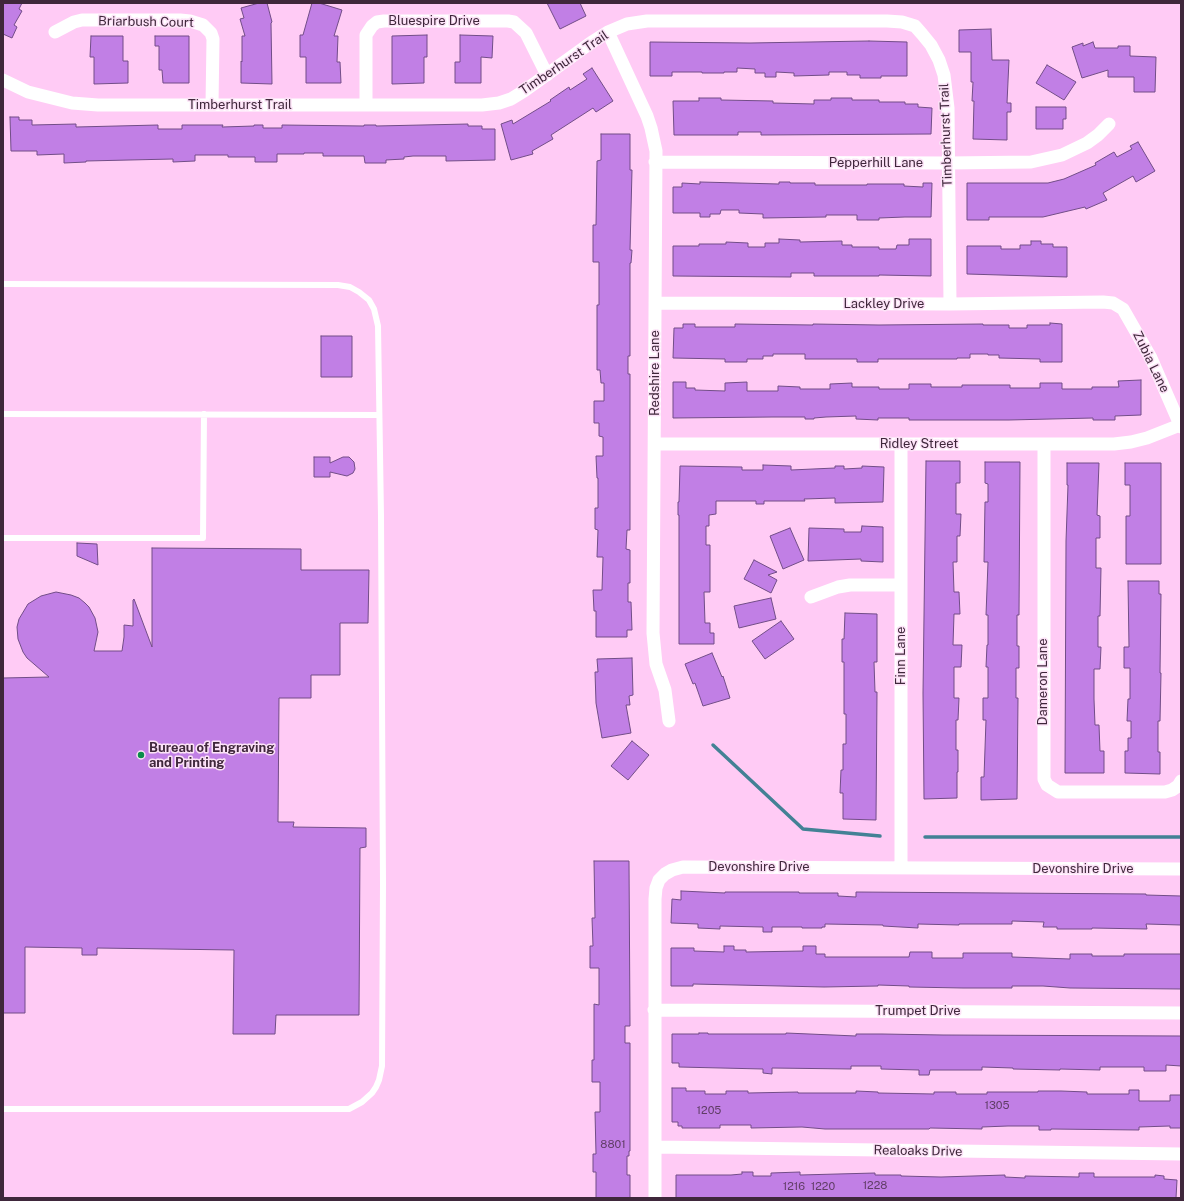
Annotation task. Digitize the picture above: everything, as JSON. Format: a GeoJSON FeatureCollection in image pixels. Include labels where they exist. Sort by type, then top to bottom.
{"type":"FeatureCollection","features":[{"type":"Feature","properties":{"kind":"street","name":"Briarbush Court"},"geometry":{"type":"LineString","coordinates":[[55,32],[74,22],[82,20],[180,20],[203,25],[211,33],[213,39],[212,105]]}},
{"type":"Feature","properties":{"kind":"street","name":"Timberhurst Trail"},"geometry":{"type":"LineString","coordinates":[[3,80],[28,92],[72,104],[482,105],[511,98],[547,75],[592,42],[608,32],[627,24],[647,21],[902,22],[914,26],[931,45],[939,60],[944,75],[947,100],[950,304]]}},
{"type":"Feature","properties":{"kind":"street","name":"Bluespire Drive"},"geometry":{"type":"LineString","coordinates":[[366,105],[366,35],[372,26],[377,22],[514,22],[526,33],[547,75]]}},
{"type":"Feature","properties":{"kind":"street","name":"Redshire Lane"},"geometry":{"type":"LineString","coordinates":[[608,32],[651,128],[655,146],[655,444],[653,633],[656,664],[665,690],[670,721]]}},
{"type":"Feature","properties":{"kind":"street","name":"Pepperhill Lane"},"geometry":{"type":"LineString","coordinates":[[656,162],[1031,162],[1046,160],[1062,155],[1087,143],[1098,135],[1108,124]]}},
{"type":"Feature","properties":{"kind":"street","name":"Lackley Drive"},"geometry":{"type":"LineString","coordinates":[[655,303],[1113,303]]}},
{"type":"Feature","properties":{"kind":"street","name":"Zubia Lane"},"geometry":{"type":"LineString","coordinates":[[1113,303],[1122,309],[1151,358],[1181,426]]}},
{"type":"Feature","properties":{"kind":"street","name":"Ridley Street"},"geometry":{"type":"LineString","coordinates":[[655,444],[1114,444],[1147,438],[1181,426]]}},
{"type":"Feature","properties":{"kind":"street","name":"Finn Lane"},"geometry":{"type":"LineString","coordinates":[[900,868],[901,444]]}},
{"type":"Feature","properties":{"kind":"street","name":"Dameron Lane"},"geometry":{"type":"LineString","coordinates":[[1044,444],[1044,779],[1047,785],[1058,792],[1165,792],[1172,790],[1179,784]]}},
{"type":"Feature","properties":{"kind":"street"},"geometry":{"type":"LineString","coordinates":[[811,597],[850,585],[901,585]]}},
{"type":"Feature","properties":{"kind":"street","name":"Devonshire Drive"},"geometry":{"type":"LineString","coordinates":[[655,1198],[654,1010],[656,888],[659,880],[665,874],[683,867],[1181,869]]}},
{"type":"Feature","properties":{"kind":"street","name":"Trumpet Drive"},"geometry":{"type":"LineString","coordinates":[[654,1010],[1181,1013]]}},
{"type":"Feature","properties":{"kind":"street","name":"Realoaks Drive"},"geometry":{"type":"LineString","coordinates":[[655,1147],[1181,1154]]}},
{"type":"Feature","properties":{"kind":"lane"},"geometry":{"type":"LineString","coordinates":[[3,284],[338,285],[350,287],[368,300],[374,309],[378,326],[381,516],[383,884],[383,1060],[380,1080],[372,1093],[362,1102],[349,1108],[339,1110],[3,1109]]}},
{"type":"Feature","properties":{"kind":"lane"},"geometry":{"type":"LineString","coordinates":[[3,414],[379,415]]}},
{"type":"Feature","properties":{"kind":"lane"},"geometry":{"type":"LineString","coordinates":[[3,538],[203,538],[204,414]]}},
{"type":"Feature","properties":{"kind":"building"},"geometry":{"type":"Polygon","coordinates":[[[3,3],[22,3],[19,9],[22,11],[14,25],[17,27],[12,38],[3,34],[3,3]]]}},
{"type":"Feature","properties":{"kind":"building"},"geometry":{"type":"Polygon","coordinates":[[[259,3],[267,3],[272,22],[272,84],[241,83],[242,36],[245,36],[240,19],[244,18],[241,8],[259,3]]]}},
{"type":"Feature","properties":{"kind":"building"},"geometry":{"type":"Polygon","coordinates":[[[312,3],[319,3],[342,10],[334,36],[338,36],[337,62],[340,62],[341,83],[306,83],[306,57],[300,57],[300,35],[303,35],[312,3]]]}},
{"type":"Feature","properties":{"kind":"building"},"geometry":{"type":"Polygon","coordinates":[[[547,3],[580,3],[586,16],[560,29],[547,3]]]}},
{"type":"Feature","properties":{"kind":"building"},"geometry":{"type":"Polygon","coordinates":[[[991,29],[992,60],[1009,60],[1007,103],[1011,103],[1011,112],[1007,112],[1007,140],[973,139],[974,101],[972,101],[973,82],[971,82],[971,52],[959,52],[959,30],[991,29]]]}},
{"type":"Feature","properties":{"kind":"building"},"geometry":{"type":"Polygon","coordinates":[[[427,35],[427,57],[424,57],[424,83],[392,84],[392,36],[427,35]]]}},
{"type":"Feature","properties":{"kind":"building"},"geometry":{"type":"Polygon","coordinates":[[[460,35],[493,36],[492,58],[481,57],[481,83],[455,83],[455,62],[460,62],[460,35]]]}},
{"type":"Feature","properties":{"kind":"building"},"geometry":{"type":"Polygon","coordinates":[[[91,36],[123,36],[123,61],[128,61],[128,83],[94,84],[94,57],[90,57],[91,36]]]}},
{"type":"Feature","properties":{"kind":"building"},"geometry":{"type":"Polygon","coordinates":[[[155,36],[189,36],[189,83],[163,83],[162,70],[159,70],[159,46],[155,46],[155,36]]]}},
{"type":"Feature","properties":{"kind":"building"},"geometry":{"type":"Polygon","coordinates":[[[869,41],[907,42],[907,76],[860,78],[860,75],[847,75],[847,72],[829,72],[829,75],[794,76],[794,73],[776,72],[776,77],[765,77],[765,73],[755,73],[755,69],[737,68],[737,72],[672,72],[672,76],[650,76],[650,42],[750,43],[869,41]]]}},
{"type":"Feature","properties":{"kind":"building"},"geometry":{"type":"Polygon","coordinates":[[[1093,42],[1095,48],[1118,48],[1118,46],[1130,46],[1130,56],[1156,57],[1155,92],[1134,92],[1134,77],[1108,77],[1108,70],[1082,78],[1072,47],[1083,43],[1083,46],[1093,42]]]}},
{"type":"Feature","properties":{"kind":"building"},"geometry":{"type":"Polygon","coordinates":[[[1047,65],[1076,82],[1064,100],[1036,83],[1047,65]]]}},
{"type":"Feature","properties":{"kind":"building"},"geometry":{"type":"Polygon","coordinates":[[[592,68],[613,101],[596,112],[593,108],[551,135],[553,139],[532,151],[533,154],[511,160],[501,124],[512,120],[513,124],[551,101],[550,100],[569,87],[570,90],[587,79],[583,74],[592,68]]]}},
{"type":"Feature","properties":{"kind":"building"},"geometry":{"type":"Polygon","coordinates":[[[699,98],[814,104],[814,100],[852,98],[852,100],[879,100],[879,102],[905,102],[905,104],[918,104],[918,107],[932,108],[931,134],[761,135],[761,132],[738,132],[738,135],[674,135],[673,101],[699,101],[699,98]]]}},
{"type":"Feature","properties":{"kind":"building"},"geometry":{"type":"Polygon","coordinates":[[[1036,107],[1066,107],[1066,119],[1063,119],[1063,129],[1036,129],[1036,107]]]}},
{"type":"Feature","properties":{"kind":"building"},"geometry":{"type":"Polygon","coordinates":[[[10,117],[19,117],[19,120],[32,120],[32,125],[76,124],[76,127],[158,125],[158,129],[182,129],[182,125],[223,125],[222,127],[263,125],[263,128],[282,128],[282,125],[376,126],[468,124],[468,126],[482,126],[482,129],[495,129],[495,160],[446,161],[446,156],[413,156],[404,157],[404,159],[386,160],[386,163],[365,163],[364,156],[323,156],[323,153],[304,153],[277,154],[277,162],[255,162],[255,157],[195,155],[195,161],[173,162],[173,159],[64,163],[64,154],[37,155],[37,151],[11,151],[10,117]]]}},
{"type":"Feature","properties":{"kind":"building"},"geometry":{"type":"Polygon","coordinates":[[[601,134],[630,134],[630,170],[632,170],[630,356],[628,356],[628,374],[630,374],[630,530],[627,530],[626,549],[630,550],[630,583],[628,583],[628,602],[631,602],[632,630],[627,630],[627,637],[596,637],[596,611],[594,611],[593,590],[602,590],[603,557],[597,557],[598,530],[595,529],[595,508],[598,508],[596,456],[603,456],[603,437],[599,436],[599,423],[594,423],[594,401],[604,401],[604,383],[601,383],[600,370],[597,370],[597,305],[599,305],[599,262],[593,262],[593,225],[596,225],[597,161],[601,160],[601,134]]]}},
{"type":"Feature","properties":{"kind":"building"},"geometry":{"type":"Polygon","coordinates":[[[1138,142],[1155,171],[1136,182],[1133,176],[1103,193],[1107,200],[1086,209],[1085,207],[1043,217],[989,217],[989,220],[967,220],[967,183],[1048,183],[1064,179],[1096,165],[1095,163],[1114,152],[1117,157],[1132,149],[1130,146],[1138,142]]]}},
{"type":"Feature","properties":{"kind":"building"},"geometry":{"type":"Polygon","coordinates":[[[700,182],[779,184],[779,182],[790,182],[815,183],[815,185],[904,184],[904,186],[923,187],[923,183],[932,183],[931,217],[857,220],[857,215],[763,218],[763,214],[739,213],[739,210],[721,210],[720,214],[710,214],[710,217],[700,217],[700,213],[673,213],[673,187],[682,187],[682,183],[700,184],[700,182]]]}},
{"type":"Feature","properties":{"kind":"building"},"geometry":{"type":"Polygon","coordinates":[[[779,239],[800,240],[800,242],[842,241],[842,245],[852,245],[852,247],[879,247],[879,249],[896,249],[897,245],[909,245],[909,239],[931,239],[931,276],[814,276],[814,273],[791,273],[791,277],[673,276],[673,246],[726,244],[726,242],[748,243],[748,247],[765,247],[765,243],[779,243],[779,239]]]}},
{"type":"Feature","properties":{"kind":"building"},"geometry":{"type":"Polygon","coordinates":[[[1031,241],[1041,241],[1041,244],[1053,244],[1053,247],[1067,247],[1067,277],[967,274],[967,246],[1001,246],[1001,249],[1020,249],[1020,245],[1031,245],[1031,241]]]}},
{"type":"Feature","properties":{"kind":"building"},"geometry":{"type":"Polygon","coordinates":[[[1050,323],[1062,324],[1062,362],[1040,362],[1040,359],[999,358],[999,355],[988,354],[970,354],[970,358],[957,359],[878,359],[878,362],[857,362],[857,359],[805,359],[805,354],[773,354],[773,356],[763,356],[763,359],[747,359],[747,362],[725,362],[725,359],[673,358],[674,328],[683,328],[683,324],[695,324],[695,327],[735,327],[735,324],[983,324],[1009,325],[1009,328],[1027,328],[1027,325],[1050,325],[1050,323]]]}},
{"type":"Feature","properties":{"kind":"building"},"geometry":{"type":"Polygon","coordinates":[[[321,336],[352,336],[352,377],[321,377],[321,336]]]}},
{"type":"Feature","properties":{"kind":"building"},"geometry":{"type":"Polygon","coordinates":[[[1141,380],[1141,415],[1115,416],[1115,420],[1093,420],[1093,418],[909,420],[909,418],[878,418],[878,420],[856,419],[856,416],[814,419],[805,419],[805,417],[673,418],[673,382],[686,382],[686,388],[695,388],[695,390],[725,391],[725,383],[747,382],[747,391],[778,391],[778,386],[800,387],[800,389],[830,389],[830,384],[852,383],[852,387],[879,387],[879,389],[909,389],[909,384],[931,384],[931,387],[962,387],[962,385],[1010,385],[1010,388],[1040,388],[1040,383],[1062,383],[1062,389],[1092,389],[1092,387],[1119,387],[1118,381],[1141,380]]]}},
{"type":"Feature","properties":{"kind":"building"},"geometry":{"type":"Polygon","coordinates":[[[314,457],[330,457],[330,463],[343,457],[349,457],[354,462],[355,469],[353,473],[347,476],[330,472],[330,477],[314,477],[314,457]]]}},
{"type":"Feature","properties":{"kind":"building"},"geometry":{"type":"Polygon","coordinates":[[[926,461],[960,461],[960,483],[956,483],[956,514],[961,514],[960,536],[957,536],[957,562],[953,562],[954,592],[959,592],[960,614],[954,614],[953,645],[962,645],[961,667],[954,667],[954,698],[959,698],[958,720],[956,720],[956,750],[958,750],[957,798],[924,799],[923,693],[926,461]]]}},
{"type":"Feature","properties":{"kind":"building"},"geometry":{"type":"Polygon","coordinates":[[[985,462],[1020,462],[1019,615],[1017,615],[1019,668],[1016,668],[1016,698],[1018,698],[1017,799],[981,800],[981,777],[984,777],[986,720],[983,720],[983,698],[988,698],[988,667],[986,667],[988,615],[986,615],[988,562],[984,562],[985,502],[988,502],[988,484],[985,483],[985,462]]]}},
{"type":"Feature","properties":{"kind":"building"},"geometry":{"type":"Polygon","coordinates":[[[1067,463],[1099,463],[1097,515],[1100,516],[1100,538],[1096,538],[1096,568],[1101,568],[1098,647],[1101,647],[1100,669],[1094,669],[1094,699],[1095,725],[1099,725],[1100,751],[1104,751],[1104,773],[1065,773],[1067,463]]]}},
{"type":"Feature","properties":{"kind":"building"},"geometry":{"type":"Polygon","coordinates":[[[1125,463],[1161,463],[1161,564],[1126,564],[1126,516],[1130,516],[1130,485],[1125,485],[1125,463]]]}},
{"type":"Feature","properties":{"kind":"building"},"geometry":{"type":"Polygon","coordinates":[[[763,465],[791,466],[791,470],[835,468],[835,466],[844,466],[844,469],[862,468],[862,466],[884,467],[883,502],[835,503],[835,498],[804,499],[805,501],[764,501],[764,504],[756,504],[756,501],[716,501],[716,514],[709,515],[709,526],[706,526],[706,545],[710,545],[710,592],[704,592],[705,623],[710,623],[710,633],[714,633],[714,644],[679,644],[678,502],[680,466],[742,467],[742,470],[763,470],[763,465]]]}},
{"type":"Feature","properties":{"kind":"building"},"geometry":{"type":"Polygon","coordinates":[[[862,526],[883,527],[883,562],[861,561],[861,559],[808,561],[809,528],[844,529],[844,532],[861,532],[862,526]]]}},
{"type":"Feature","properties":{"kind":"building"},"geometry":{"type":"Polygon","coordinates":[[[790,528],[804,560],[783,569],[770,536],[790,528]]]}},
{"type":"Feature","properties":{"kind":"building"},"geometry":{"type":"Polygon","coordinates":[[[77,543],[97,544],[98,565],[77,556],[77,543]]]}},
{"type":"Feature","properties":{"kind":"building","name":"Bureau of Engraving and Printing"},"geometry":{"type":"Polygon","coordinates":[[[152,548],[301,549],[301,570],[369,570],[368,623],[340,623],[340,675],[311,675],[311,698],[279,698],[278,822],[294,822],[293,827],[366,828],[366,847],[360,848],[359,1015],[276,1015],[275,1034],[233,1034],[234,950],[97,948],[97,955],[82,955],[82,948],[25,947],[25,1013],[3,1013],[3,678],[49,677],[27,658],[23,652],[18,639],[17,627],[19,619],[28,604],[41,596],[56,592],[71,595],[79,598],[85,603],[95,618],[98,632],[94,651],[122,651],[124,625],[133,626],[134,599],[152,647],[152,548]]]}},
{"type":"Feature","properties":{"kind":"building"},"geometry":{"type":"Polygon","coordinates":[[[754,560],[777,572],[768,575],[777,580],[771,593],[744,579],[754,560]]]}},
{"type":"Feature","properties":{"kind":"building"},"geometry":{"type":"Polygon","coordinates":[[[1128,581],[1159,581],[1159,594],[1161,594],[1160,721],[1158,721],[1160,774],[1125,773],[1125,751],[1128,751],[1128,738],[1131,738],[1131,721],[1127,721],[1128,699],[1130,699],[1130,668],[1124,668],[1124,647],[1129,647],[1128,581]]]}},
{"type":"Feature","properties":{"kind":"building"},"geometry":{"type":"Polygon","coordinates":[[[771,598],[776,619],[739,628],[734,606],[771,598]]]}},
{"type":"Feature","properties":{"kind":"building"},"geometry":{"type":"Polygon","coordinates":[[[845,613],[877,614],[877,662],[874,662],[875,692],[877,692],[876,820],[843,819],[843,793],[840,793],[841,770],[843,770],[843,744],[846,744],[846,714],[844,714],[844,662],[842,662],[842,639],[844,639],[845,613]]]}},
{"type":"Feature","properties":{"kind":"building"},"geometry":{"type":"Polygon","coordinates":[[[781,621],[794,639],[765,659],[752,641],[781,621]]]}},
{"type":"Feature","properties":{"kind":"building"},"geometry":{"type":"Polygon","coordinates":[[[712,653],[722,677],[723,676],[730,698],[703,706],[695,683],[693,684],[685,664],[712,653]]]}},
{"type":"Feature","properties":{"kind":"building"},"geometry":{"type":"Polygon","coordinates":[[[632,658],[633,695],[629,696],[630,705],[626,705],[631,733],[602,738],[596,703],[595,672],[598,672],[597,659],[632,658]]]}},
{"type":"Feature","properties":{"kind":"building"},"geometry":{"type":"Polygon","coordinates":[[[632,741],[649,755],[628,780],[611,766],[632,741]]]}},
{"type":"Feature","properties":{"kind":"building"},"geometry":{"type":"Polygon","coordinates":[[[594,861],[629,861],[630,1026],[625,1026],[625,1043],[630,1043],[630,1151],[629,1156],[627,1156],[627,1175],[630,1175],[630,1198],[596,1198],[596,1172],[593,1172],[593,1154],[596,1154],[595,1112],[600,1112],[600,1082],[592,1082],[592,1060],[594,1060],[594,1004],[599,1005],[599,968],[590,968],[590,946],[593,946],[592,918],[595,918],[594,861]]]}},
{"type":"Feature","properties":{"kind":"building"},"geometry":{"type":"Polygon","coordinates":[[[681,891],[725,893],[838,893],[838,896],[856,897],[856,892],[1146,894],[1181,896],[1181,925],[1146,924],[1147,929],[1057,929],[1057,927],[1043,927],[1044,922],[1012,921],[1012,924],[918,924],[918,928],[883,925],[825,924],[825,927],[822,928],[772,927],[772,932],[763,932],[763,927],[720,926],[720,929],[698,928],[698,924],[671,923],[672,899],[681,900],[681,891]]]}},
{"type":"Feature","properties":{"kind":"building"},"geometry":{"type":"Polygon","coordinates":[[[724,946],[734,946],[734,950],[746,950],[746,952],[803,951],[803,946],[816,946],[816,954],[825,954],[825,957],[909,957],[910,952],[932,952],[932,958],[963,958],[963,953],[1012,953],[1012,957],[1070,959],[1070,954],[1124,956],[1124,954],[1181,954],[1181,989],[1070,988],[1043,986],[1012,986],[1012,988],[963,988],[878,985],[824,987],[693,984],[693,986],[671,986],[671,948],[694,948],[694,951],[724,952],[724,946]]]}},
{"type":"Feature","properties":{"kind":"building"},"geometry":{"type":"Polygon","coordinates":[[[786,1033],[856,1036],[856,1034],[882,1034],[1181,1036],[1181,1066],[1166,1065],[1166,1071],[1144,1071],[1144,1067],[1100,1067],[1100,1070],[1060,1070],[982,1067],[982,1070],[930,1070],[929,1075],[919,1075],[919,1070],[881,1069],[881,1066],[851,1066],[851,1069],[772,1068],[772,1074],[763,1073],[763,1069],[679,1067],[679,1063],[672,1063],[672,1034],[786,1033]]]}},
{"type":"Feature","properties":{"kind":"building"},"geometry":{"type":"Polygon","coordinates":[[[672,1088],[686,1088],[686,1091],[705,1091],[705,1094],[726,1094],[726,1091],[748,1091],[748,1093],[856,1093],[856,1091],[878,1093],[934,1094],[934,1092],[956,1092],[956,1094],[987,1094],[987,1092],[1061,1091],[1087,1092],[1087,1094],[1129,1094],[1129,1090],[1139,1090],[1139,1101],[1170,1101],[1170,1095],[1181,1095],[1181,1128],[1170,1128],[1170,1126],[1139,1127],[1139,1130],[1039,1130],[1039,1126],[1008,1126],[982,1127],[982,1129],[825,1129],[802,1127],[751,1128],[751,1125],[720,1125],[720,1128],[682,1128],[682,1126],[678,1126],[678,1122],[672,1122],[672,1088]]]}},
{"type":"Feature","properties":{"kind":"building"},"geometry":{"type":"Polygon","coordinates":[[[742,1172],[753,1172],[753,1176],[771,1176],[771,1173],[800,1172],[800,1175],[875,1173],[875,1175],[941,1177],[1005,1175],[1005,1177],[1025,1178],[1025,1176],[1079,1177],[1079,1173],[1094,1173],[1094,1177],[1155,1177],[1155,1175],[1164,1176],[1164,1179],[1177,1180],[1176,1198],[676,1198],[676,1175],[731,1175],[742,1174],[742,1172]]]}},
{"type":"Feature","properties":{"kind":"waterway"},"geometry":{"type":"LineString","coordinates":[[713,745],[803,829],[880,836]]}},
{"type":"Feature","properties":{"kind":"waterway"},"geometry":{"type":"LineString","coordinates":[[925,837],[1181,837]]}},
{"type":"Feature","properties":{"kind":"place","name":"Bureau of Engraving and Printing"},"geometry":{"type":"Point","coordinates":[141,755]}}]}
